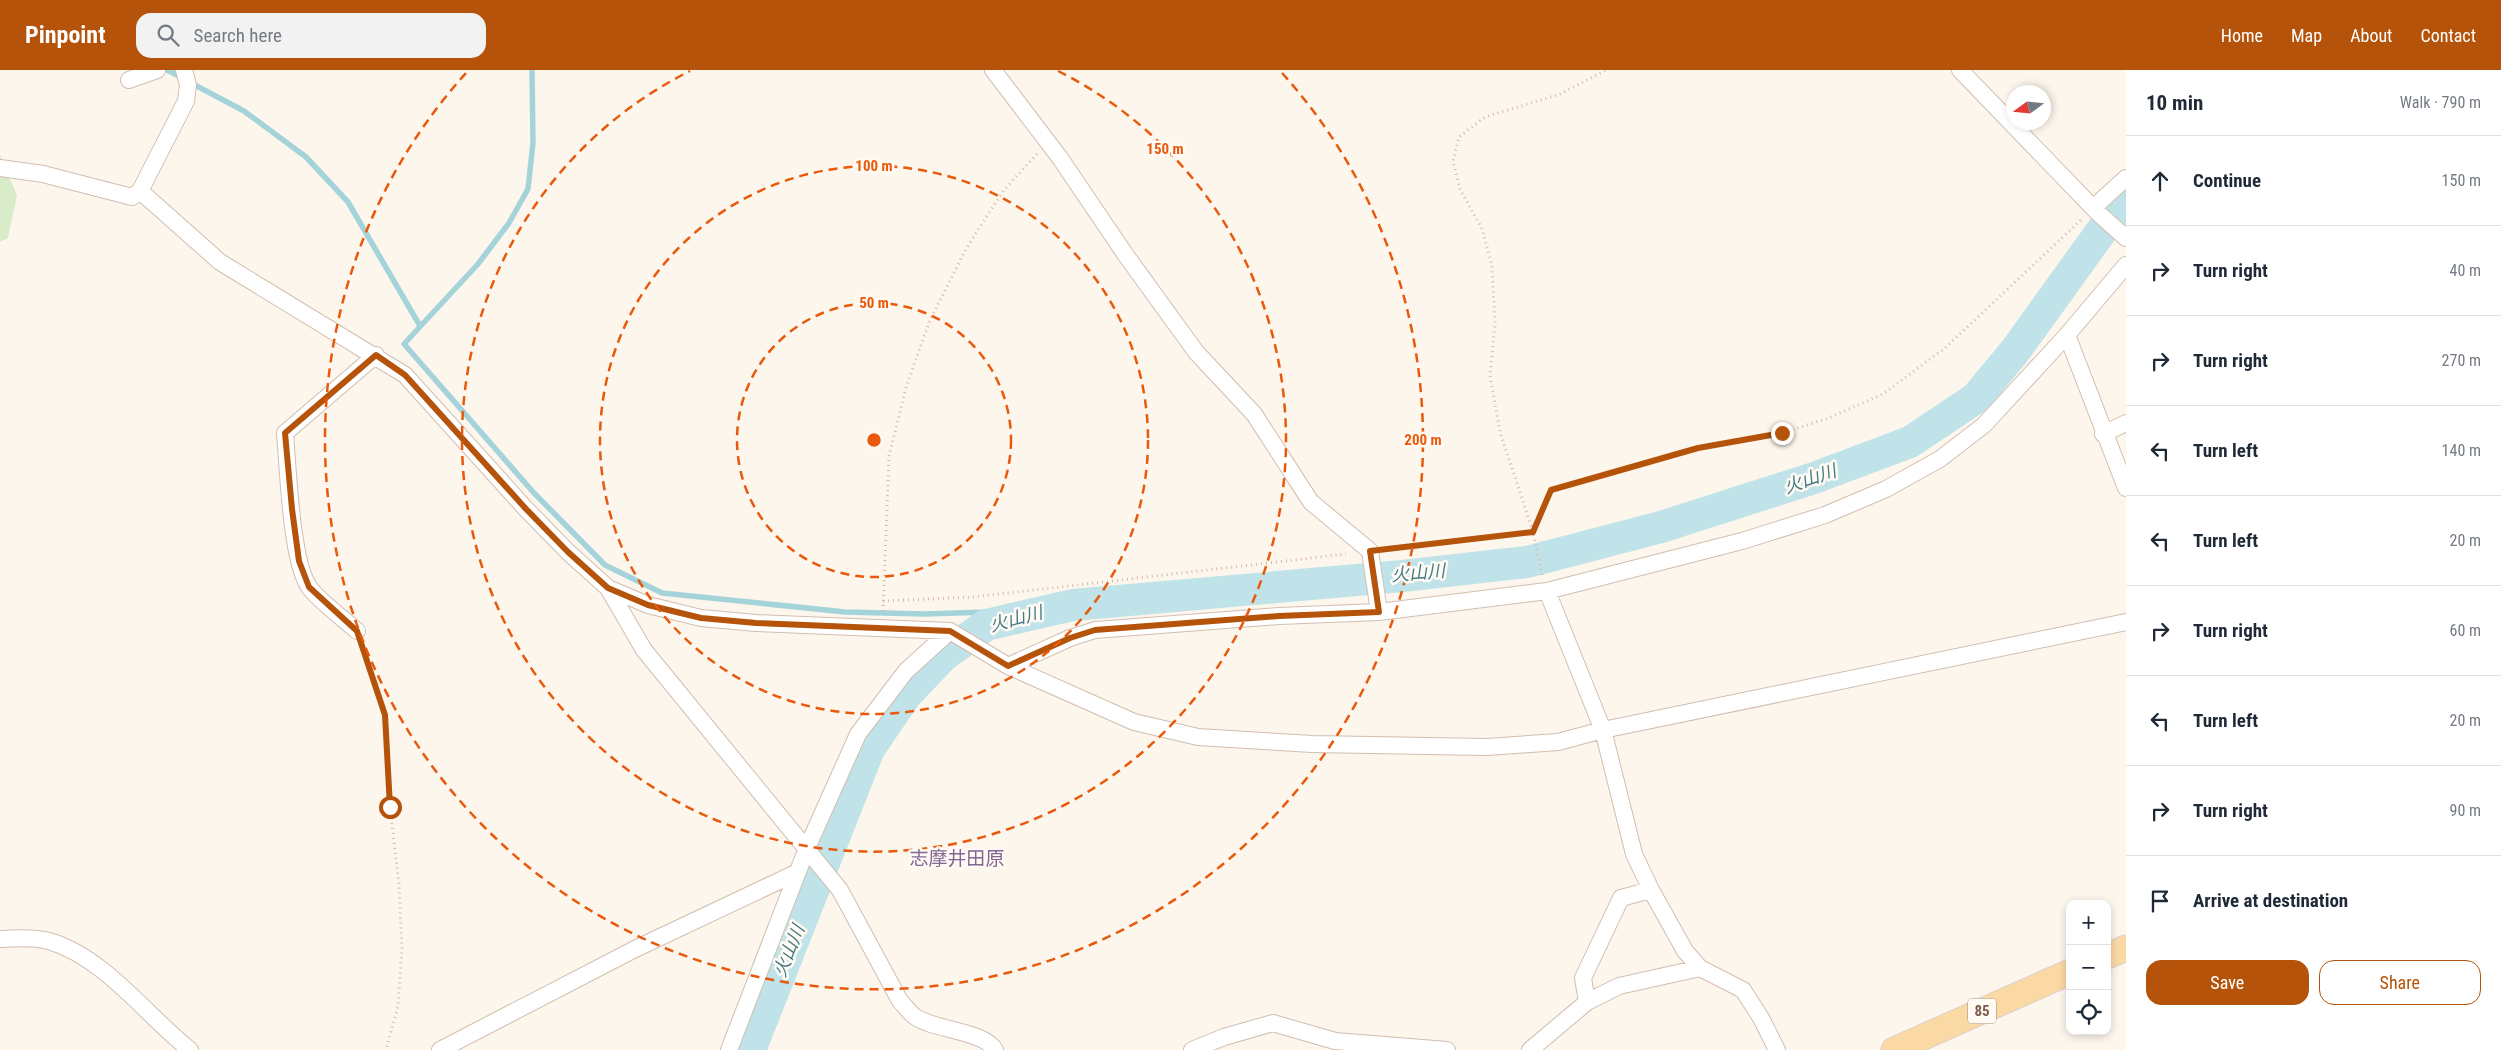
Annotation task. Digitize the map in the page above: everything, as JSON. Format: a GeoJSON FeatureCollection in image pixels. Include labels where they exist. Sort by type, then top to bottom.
{"type":"FeatureCollection","features":[{"type":"Feature","properties":{"kind":"main road"},"geometry":{"type":"LineString","coordinates":[[2111,954],[2126,948]]}},
{"type":"Feature","properties":{"kind":"main road","name":"85"},"geometry":{"type":"LineString","coordinates":[[1894,1050],[2066,974]]}},
{"type":"Feature","properties":{"kind":"street"},"geometry":{"type":"LineString","coordinates":[[129,80],[157,70]]}},
{"type":"Feature","properties":{"kind":"street"},"geometry":{"type":"LineString","coordinates":[[0,168],[43,174],[132,197],[140,191],[186,101],[188,85],[184,70]]}},
{"type":"Feature","properties":{"kind":"street"},"geometry":{"type":"LineString","coordinates":[[993,70],[1048,142],[1196,352],[1254,414],[1311,502],[1371,555],[1378,605]]}},
{"type":"Feature","properties":{"kind":"street"},"geometry":{"type":"LineString","coordinates":[[1960,70],[2095,210],[2126,238]]}},
{"type":"Feature","properties":{"kind":"street"},"geometry":{"type":"LineString","coordinates":[[2095,210],[2126,178]]}},
{"type":"Feature","properties":{"kind":"street"},"geometry":{"type":"LineString","coordinates":[[140,191],[220,262],[376,355],[405,375],[526,509],[568,552],[608,588],[644,650],[840,890],[900,1001],[914,1016],[930,1024],[984,1040],[995,1050]]}},
{"type":"Feature","properties":{"kind":"street"},"geometry":{"type":"LineString","coordinates":[[1008,666],[1070,638],[1095,630],[1279,616],[1546,586],[1742,541],[1825,515],[1886,489],[1940,459],[1984,425],[2066,335],[2126,265]]}},
{"type":"Feature","properties":{"kind":"street"},"geometry":{"type":"LineString","coordinates":[[2066,335],[2103,434],[2126,488]]}},
{"type":"Feature","properties":{"kind":"street"},"geometry":{"type":"LineString","coordinates":[[357,631],[309,587],[299,561],[285,433],[376,355]]}},
{"type":"Feature","properties":{"kind":"street"},"geometry":{"type":"LineString","coordinates":[[2103,434],[2126,423]]}},
{"type":"Feature","properties":{"kind":"street"},"geometry":{"type":"LineString","coordinates":[[1546,586],[1604,730],[1634,854],[1650,890],[1685,951],[1700,968],[1743,990],[1762,1018],[1777,1050]]}},
{"type":"Feature","properties":{"kind":"street"},"geometry":{"type":"LineString","coordinates":[[608,588],[648,605],[701,618],[756,623],[950,631],[1008,666],[1134,722],[1198,737],[1312,744],[1487,747],[1558,742],[1604,730],[2126,622]]}},
{"type":"Feature","properties":{"kind":"street"},"geometry":{"type":"LineString","coordinates":[[728,1050],[807,848],[858,734],[906,671],[950,631]]}},
{"type":"Feature","properties":{"kind":"street"},"geometry":{"type":"LineString","coordinates":[[440,1050],[635,949],[798,872]]}},
{"type":"Feature","properties":{"kind":"street"},"geometry":{"type":"LineString","coordinates":[[1587,1002],[1583,978],[1621,898],[1650,890]]}},
{"type":"Feature","properties":{"kind":"street"},"geometry":{"type":"LineString","coordinates":[[0,939],[48,941],[72,951],[97,968],[190,1050]]}},
{"type":"Feature","properties":{"kind":"street"},"geometry":{"type":"LineString","coordinates":[[1530,1050],[1587,1002],[1619,986],[1700,968]]}},
{"type":"Feature","properties":{"kind":"street"},"geometry":{"type":"LineString","coordinates":[[1192,1050],[1224,1037],[1273,1023],[1334,1041],[1447,1050]]}},
{"type":"Feature","properties":{"kind":"path"},"geometry":{"type":"LineString","coordinates":[[1546,586],[1533,540],[1533,532],[1500,432],[1490,375],[1495,324],[1492,266],[1482,228],[1460,189],[1453,162],[1459,137],[1484,117],[1560,94],[1606,70]]}},
{"type":"Feature","properties":{"kind":"path"},"geometry":{"type":"LineString","coordinates":[[1048,142],[1004,190],[967,247],[930,320],[906,384],[889,456],[883,601],[972,596],[1371,555],[1533,532]]}},
{"type":"Feature","properties":{"kind":"path"},"geometry":{"type":"LineString","coordinates":[[1533,532],[1551,490],[1698,448],[1782,433],[1826,419],[1883,394],[1952,342],[2095,210]]}},
{"type":"Feature","properties":{"kind":"path"},"geometry":{"type":"LineString","coordinates":[[357,631],[385,715],[390,807],[399,885],[402,948],[398,1006],[386,1050]]}},
{"type":"Feature","properties":{"kind":"green space"},"geometry":{"type":"Polygon","coordinates":[[[0,155],[17,195],[8,238],[0,242],[0,155]]]}},
{"type":"Feature","properties":{"kind":"waterway"},"geometry":{"type":"LineString","coordinates":[[167,70],[183,78]]}},
{"type":"Feature","properties":{"kind":"waterway"},"geometry":{"type":"LineString","coordinates":[[532,70],[533,143],[528,189],[509,223],[478,264],[404,344],[534,493],[605,565],[662,593],[845,612],[925,614],[988,612],[1022,615]]}},
{"type":"Feature","properties":{"kind":"waterway"},"geometry":{"type":"LineString","coordinates":[[191,83],[244,111],[306,157],[348,202],[420,326]]}},
{"type":"Feature","properties":{"kind":"waterway","name":"火山川"},"geometry":{"type":"LineString","coordinates":[[750,1050],[869,749],[905,696],[943,656],[986,625],[1073,605],[1402,576],[1527,562],[1661,527],[1814,478],[1910,442],[1976,398],[2015,351],[2126,197]]}},
{"type":"Feature","properties":{"kind":"district","name":"志摩井田原"},"geometry":{"type":"Point","coordinates":[957,858]}},
{"type":"Feature","properties":{"kind":"route"},"geometry":{"type":"LineString","coordinates":[[390,807],[385,715],[357,631],[309,587],[299,561],[285,433],[314,406],[376,355],[405,375],[526,509],[568,552],[608,588],[648,605],[701,618],[756,623],[950,631],[1008,666],[1070,638],[1095,630],[1279,616],[1379,612],[1370,551],[1533,532],[1551,490],[1698,448],[1782,433]]}}]}
